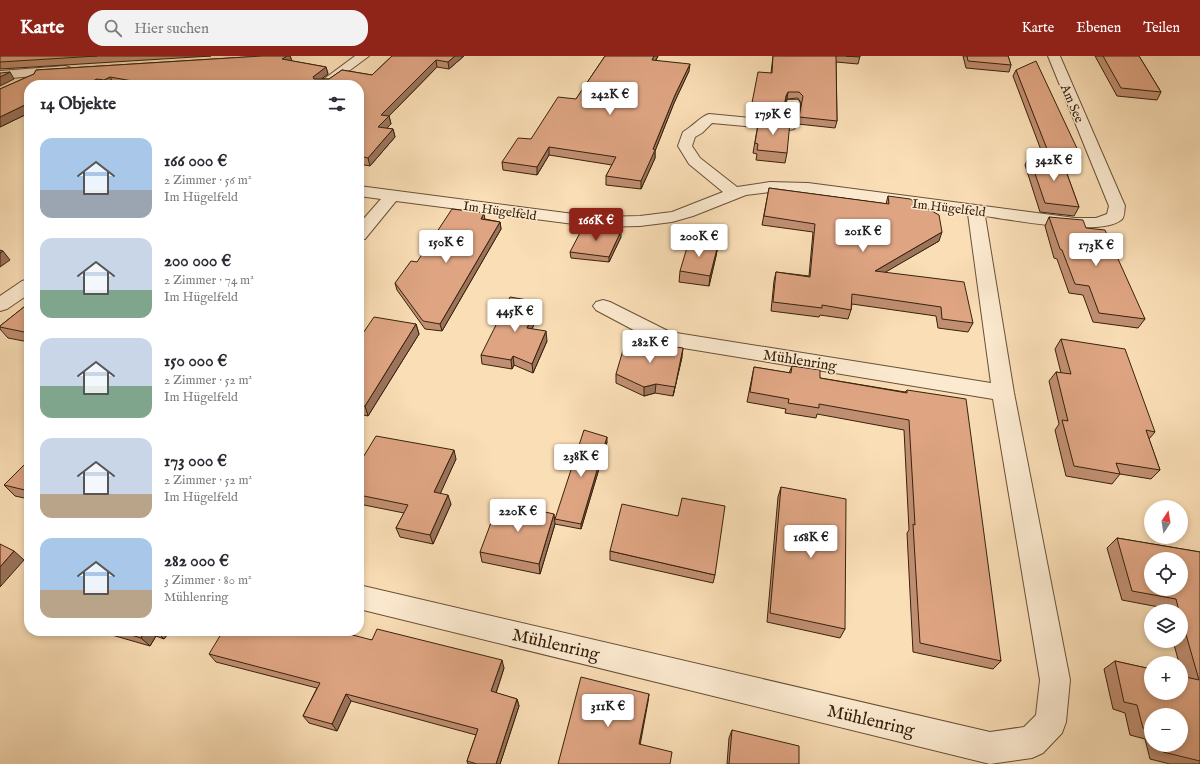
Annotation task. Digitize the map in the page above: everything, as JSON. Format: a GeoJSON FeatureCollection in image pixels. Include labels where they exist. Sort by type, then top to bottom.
{"type":"FeatureCollection","features":[{"type":"Feature","properties":{"kind":"street"},"geometry":{"type":"LineString","coordinates":[[346,56],[362,57]]}},
{"type":"Feature","properties":{"kind":"street","name":"Am See"},"geometry":{"type":"LineString","coordinates":[[1054,56],[1117,206],[1116,217]]}},
{"type":"Feature","properties":{"kind":"street"},"geometry":{"type":"LineString","coordinates":[[329,80],[362,57]]}},
{"type":"Feature","properties":{"kind":"street"},"geometry":{"type":"LineString","coordinates":[[0,75],[77,70]]}},
{"type":"Feature","properties":{"kind":"street"},"geometry":{"type":"LineString","coordinates":[[28,80],[45,72]]}},
{"type":"Feature","properties":{"kind":"street"},"geometry":{"type":"LineString","coordinates":[[13,87],[24,82]]}},
{"type":"Feature","properties":{"kind":"street"},"geometry":{"type":"LineString","coordinates":[[734,193],[694,161],[685,146],[688,135],[697,130],[709,118],[789,126],[793,103]]}},
{"type":"Feature","properties":{"kind":"street","name":"Im Hügelfeld"},"geometry":{"type":"LineString","coordinates":[[364,192],[586,222],[616,223],[673,217],[697,209],[734,193],[757,188],[781,186],[808,188],[1075,223],[1098,223],[1116,217]]}},
{"type":"Feature","properties":{"kind":"street"},"geometry":{"type":"LineString","coordinates":[[364,229],[392,196]]}},
{"type":"Feature","properties":{"kind":"street","name":"Mühlenring"},"geometry":{"type":"LineString","coordinates":[[364,598],[990,748],[1032,742],[1051,722],[1055,680],[1003,393],[976,210]]}},
{"type":"Feature","properties":{"kind":"street"},"geometry":{"type":"LineString","coordinates":[[0,306],[24,289]]}},
{"type":"Feature","properties":{"kind":"street","name":"Mühlenring"},"geometry":{"type":"LineString","coordinates":[[603,306],[665,338],[1003,393]]}},
{"type":"Feature","properties":{"kind":"building"},"geometry":{"type":"Polygon","coordinates":[[[0,56],[97,56],[0,62],[0,56]]]}},
{"type":"Feature","properties":{"kind":"building"},"geometry":{"type":"Polygon","coordinates":[[[262,56],[287,56],[282,59],[326,67],[313,77],[314,79],[329,79],[342,70],[372,75],[392,56],[455,56],[448,62],[436,60],[381,115],[389,116],[378,127],[393,129],[368,158],[364,157],[364,80],[127,80],[110,77],[104,80],[24,80],[24,105],[0,117],[0,89],[34,74],[36,70],[262,56]]]}},
{"type":"Feature","properties":{"kind":"building"},"geometry":{"type":"Polygon","coordinates":[[[605,56],[654,56],[652,60],[690,64],[675,95],[653,149],[655,150],[641,181],[606,176],[616,157],[549,147],[537,167],[502,162],[518,138],[531,139],[558,97],[576,99],[605,56]]]}},
{"type":"Feature","properties":{"kind":"building"},"geometry":{"type":"Polygon","coordinates":[[[773,56],[836,56],[837,121],[799,117],[803,96],[799,92],[788,92],[783,112],[751,108],[758,72],[772,73],[773,56]]]}},
{"type":"Feature","properties":{"kind":"building"},"geometry":{"type":"Polygon","coordinates":[[[967,56],[1008,56],[1011,65],[968,61],[967,56]]]}},
{"type":"Feature","properties":{"kind":"building"},"geometry":{"type":"Polygon","coordinates":[[[1103,56],[1139,56],[1161,92],[1121,88],[1103,56]]]}},
{"type":"Feature","properties":{"kind":"building"},"geometry":{"type":"Polygon","coordinates":[[[1036,61],[1081,157],[1049,154],[1016,70],[1036,61]]]}},
{"type":"Feature","properties":{"kind":"building"},"geometry":{"type":"Polygon","coordinates":[[[10,72],[0,77],[0,73],[10,72]]]}},
{"type":"Feature","properties":{"kind":"building"},"geometry":{"type":"Polygon","coordinates":[[[759,119],[790,122],[787,153],[757,150],[758,144],[755,143],[759,119]]]}},
{"type":"Feature","properties":{"kind":"building"},"geometry":{"type":"Polygon","coordinates":[[[1029,156],[1062,160],[1079,207],[1045,203],[1029,156]]]}},
{"type":"Feature","properties":{"kind":"building"},"geometry":{"type":"Polygon","coordinates":[[[769,188],[889,204],[888,196],[910,199],[939,215],[942,232],[875,271],[964,282],[973,323],[942,319],[941,307],[852,294],[851,310],[822,305],[822,308],[773,302],[776,272],[810,277],[815,224],[764,216],[769,188]]]}},
{"type":"Feature","properties":{"kind":"building"},"geometry":{"type":"Polygon","coordinates":[[[452,209],[484,213],[481,219],[500,222],[440,324],[423,321],[395,283],[411,261],[417,262],[452,209]]]}},
{"type":"Feature","properties":{"kind":"building"},"geometry":{"type":"Polygon","coordinates":[[[1049,217],[1083,220],[1086,228],[1105,230],[1145,319],[1099,313],[1089,286],[1075,284],[1062,250],[1060,249],[1049,217]]]}},
{"type":"Feature","properties":{"kind":"building"},"geometry":{"type":"Polygon","coordinates":[[[583,227],[621,231],[609,257],[570,252],[583,227]]]}},
{"type":"Feature","properties":{"kind":"building"},"geometry":{"type":"Polygon","coordinates":[[[689,241],[718,245],[710,276],[680,271],[689,241]]]}},
{"type":"Feature","properties":{"kind":"building"},"geometry":{"type":"Polygon","coordinates":[[[510,297],[539,302],[527,328],[546,331],[532,364],[513,356],[511,360],[481,355],[510,297]]]}},
{"type":"Feature","properties":{"kind":"building"},"geometry":{"type":"Polygon","coordinates":[[[24,307],[24,332],[0,326],[24,307]]]}},
{"type":"Feature","properties":{"kind":"building"},"geometry":{"type":"Polygon","coordinates":[[[374,317],[416,324],[365,406],[364,406],[364,332],[374,317]]]}},
{"type":"Feature","properties":{"kind":"building"},"geometry":{"type":"Polygon","coordinates":[[[1061,339],[1125,349],[1155,432],[1146,430],[1160,470],[1116,463],[1120,474],[1074,466],[1062,420],[1068,421],[1056,372],[1071,374],[1061,339]]]}},
{"type":"Feature","properties":{"kind":"building"},"geometry":{"type":"Polygon","coordinates":[[[626,340],[683,348],[675,387],[656,384],[644,387],[616,374],[626,340]]]}},
{"type":"Feature","properties":{"kind":"building"},"geometry":{"type":"Polygon","coordinates":[[[792,366],[820,370],[820,378],[907,393],[907,390],[966,399],[1001,661],[920,643],[909,420],[819,404],[819,408],[788,403],[789,399],[750,392],[754,367],[791,373],[792,366]]]}},
{"type":"Feature","properties":{"kind":"building"},"geometry":{"type":"Polygon","coordinates":[[[584,430],[607,437],[581,524],[555,519],[584,430]]]}},
{"type":"Feature","properties":{"kind":"building"},"geometry":{"type":"Polygon","coordinates":[[[376,436],[454,450],[434,492],[448,495],[430,535],[396,528],[408,505],[364,496],[364,456],[376,436]]]}},
{"type":"Feature","properties":{"kind":"building"},"geometry":{"type":"Polygon","coordinates":[[[24,465],[24,490],[4,485],[24,465]]]}},
{"type":"Feature","properties":{"kind":"building"},"geometry":{"type":"Polygon","coordinates":[[[781,487],[846,499],[845,629],[770,613],[781,487]]]}},
{"type":"Feature","properties":{"kind":"building"},"geometry":{"type":"Polygon","coordinates":[[[682,498],[725,506],[715,575],[610,551],[622,504],[678,516],[682,498]]]}},
{"type":"Feature","properties":{"kind":"building"},"geometry":{"type":"Polygon","coordinates":[[[498,504],[509,504],[554,514],[539,564],[480,552],[498,504]]]}},
{"type":"Feature","properties":{"kind":"building"},"geometry":{"type":"Polygon","coordinates":[[[1117,538],[1144,543],[1144,544],[1153,544],[1200,552],[1200,761],[1163,752],[1188,752],[1188,708],[1144,708],[1143,728],[1137,705],[1124,702],[1115,661],[1144,667],[1144,700],[1188,700],[1188,678],[1199,680],[1188,642],[1188,604],[1177,604],[1176,599],[1160,596],[1188,596],[1188,552],[1144,552],[1144,593],[1132,591],[1117,538]]]}},
{"type":"Feature","properties":{"kind":"building"},"geometry":{"type":"Polygon","coordinates":[[[0,544],[14,551],[0,567],[0,544]]]}},
{"type":"Feature","properties":{"kind":"building"},"geometry":{"type":"Polygon","coordinates":[[[377,629],[502,660],[491,691],[517,699],[496,764],[477,764],[467,761],[478,729],[346,694],[332,724],[303,716],[320,683],[209,654],[220,636],[356,636],[372,640],[377,629]]]}},
{"type":"Feature","properties":{"kind":"building"},"geometry":{"type":"Polygon","coordinates":[[[581,677],[649,694],[639,744],[672,752],[670,764],[558,764],[581,677]]]}},
{"type":"Feature","properties":{"kind":"building"},"geometry":{"type":"Polygon","coordinates":[[[732,730],[799,746],[799,764],[729,764],[732,730]]]}}]}
